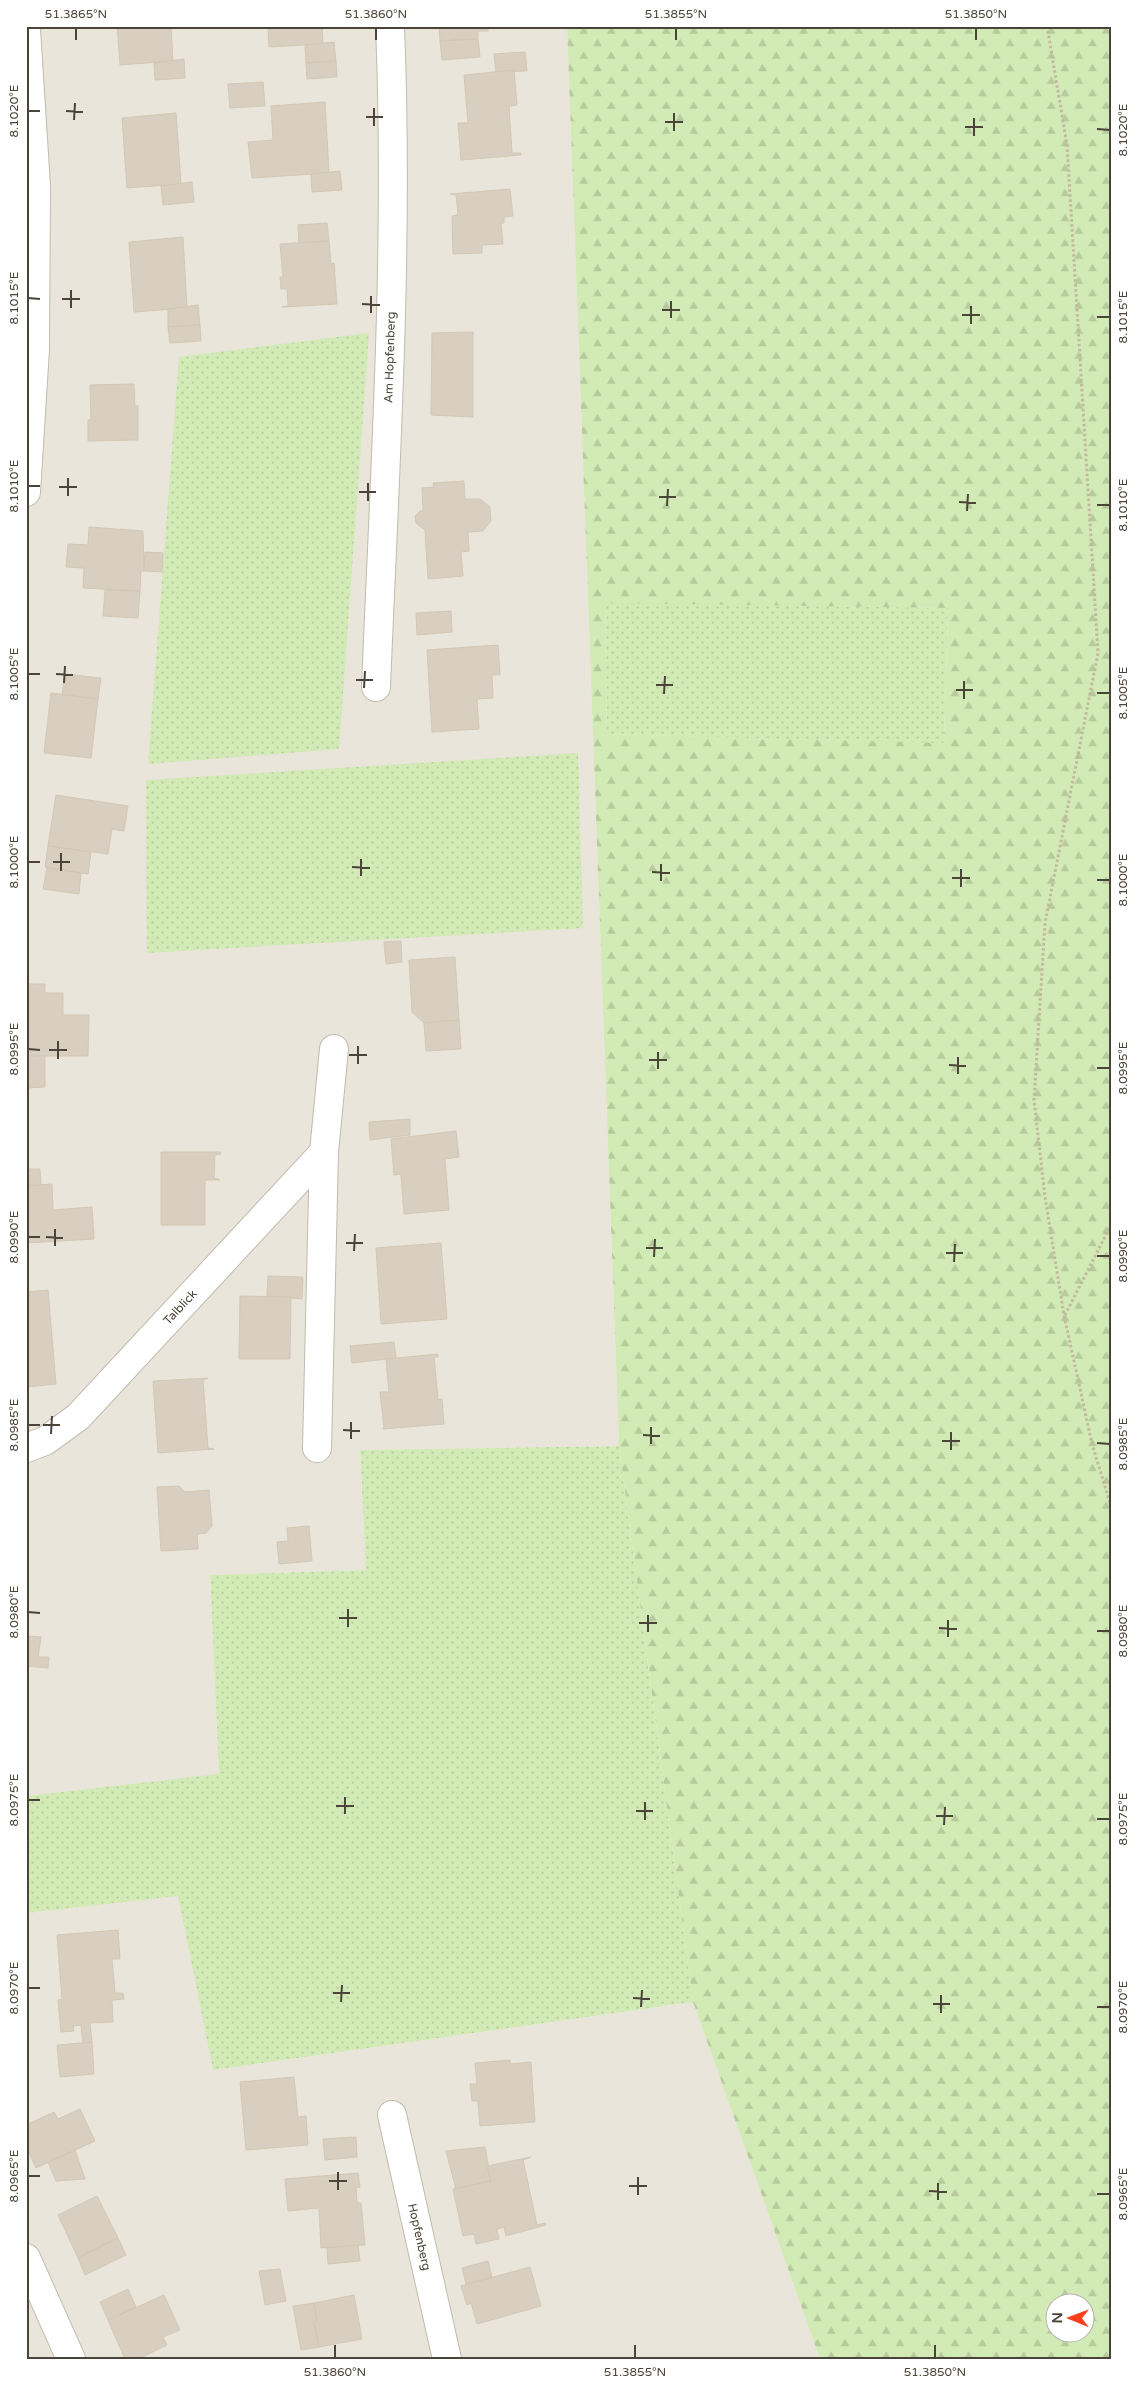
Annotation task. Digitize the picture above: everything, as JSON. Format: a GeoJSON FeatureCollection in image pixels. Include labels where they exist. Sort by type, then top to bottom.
{"type":"FeatureCollection","features":[{"type":"Feature","properties":{"kind":"street","name":"Am Hopfenberg"},"geometry":{"type":"LineString","coordinates":[[376,687],[392,313],[392,94],[390,26]]}},
{"type":"Feature","properties":{"kind":"street"},"geometry":{"type":"LineString","coordinates":[[26,30],[36,186],[35,349],[26,492]]}},
{"type":"Feature","properties":{"kind":"street"},"geometry":{"type":"LineString","coordinates":[[317,1448],[324,1152],[334,1049]]}},
{"type":"Feature","properties":{"kind":"street","name":"Talblick"},"geometry":{"type":"LineString","coordinates":[[26,1448],[45,1441],[78,1417],[324,1152]]}},
{"type":"Feature","properties":{"kind":"street","name":"Hopfenberg"},"geometry":{"type":"LineString","coordinates":[[392,2115],[447,2359]]}},
{"type":"Feature","properties":{"kind":"street"},"geometry":{"type":"LineString","coordinates":[[26,2258],[71,2359]]}},
{"type":"Feature","properties":{"kind":"path"},"geometry":{"type":"LineString","coordinates":[[1047,26],[1067,145],[1098,654],[1045,922],[1034,1100],[1045,1197],[1064,1315],[1092,1444],[1111,1506]]}},
{"type":"Feature","properties":{"kind":"path"},"geometry":{"type":"LineString","coordinates":[[1064,1315],[1111,1225]]}},
{"type":"Feature","properties":{"kind":"shaded area"},"geometry":{"type":"Polygon","coordinates":[[[26,26],[567,26],[619,1446],[360,1450],[366,1570],[210,1575],[219,1775],[26,1796],[26,26]]]}},
{"type":"Feature","properties":{"kind":"shaded area"},"geometry":{"type":"Polygon","coordinates":[[[178,1895],[213,2070],[693,2002],[820,2359],[26,2359],[26,1913],[178,1895]]]}},
{"type":"Feature","properties":{"kind":"green space"},"geometry":{"type":"Polygon","coordinates":[[[567,26],[1111,26],[1111,2359],[820,2359],[693,2002],[619,1446],[567,26]],[[605,603],[607,734],[944,743],[948,608],[605,603]]]}},
{"type":"Feature","properties":{"kind":"green space"},"geometry":{"type":"Polygon","coordinates":[[[369,333],[339,749],[148,764],[179,357],[369,333]]]}},
{"type":"Feature","properties":{"kind":"green space"},"geometry":{"type":"Polygon","coordinates":[[[605,602],[948,608],[944,744],[607,734],[605,602]]]}},
{"type":"Feature","properties":{"kind":"green space"},"geometry":{"type":"Polygon","coordinates":[[[578,753],[583,928],[147,953],[146,780],[578,753]]]}},
{"type":"Feature","properties":{"kind":"green space"},"geometry":{"type":"Polygon","coordinates":[[[619,1446],[693,2002],[213,2070],[178,1896],[26,1913],[26,1796],[219,1774],[210,1575],[366,1570],[360,1450],[619,1446]]]}},
{"type":"Feature","properties":{"kind":"building"},"geometry":{"type":"Polygon","coordinates":[[[117,26],[171,26],[173,61],[120,65],[117,26]]]}},
{"type":"Feature","properties":{"kind":"building"},"geometry":{"type":"Polygon","coordinates":[[[268,26],[322,26],[323,44],[269,47],[268,26]]]}},
{"type":"Feature","properties":{"kind":"building"},"geometry":{"type":"Polygon","coordinates":[[[439,26],[488,26],[488,31],[478,31],[478,39],[440,41],[439,26]]]}},
{"type":"Feature","properties":{"kind":"building"},"geometry":{"type":"Polygon","coordinates":[[[478,39],[480,57],[442,60],[440,41],[478,39]]]}},
{"type":"Feature","properties":{"kind":"building"},"geometry":{"type":"Polygon","coordinates":[[[334,42],[336,61],[306,63],[305,45],[334,42]]]}},
{"type":"Feature","properties":{"kind":"building"},"geometry":{"type":"Polygon","coordinates":[[[525,52],[527,71],[496,72],[494,54],[525,52]]]}},
{"type":"Feature","properties":{"kind":"building"},"geometry":{"type":"Polygon","coordinates":[[[184,59],[185,78],[155,80],[154,63],[184,59]]]}},
{"type":"Feature","properties":{"kind":"building"},"geometry":{"type":"Polygon","coordinates":[[[336,61],[337,77],[307,79],[306,63],[336,61]]]}},
{"type":"Feature","properties":{"kind":"building"},"geometry":{"type":"Polygon","coordinates":[[[514,70],[517,105],[509,106],[512,153],[521,153],[521,155],[461,160],[458,123],[468,123],[464,75],[514,70]]]}},
{"type":"Feature","properties":{"kind":"building"},"geometry":{"type":"Polygon","coordinates":[[[263,82],[265,106],[230,108],[228,84],[263,82]]]}},
{"type":"Feature","properties":{"kind":"building"},"geometry":{"type":"Polygon","coordinates":[[[325,102],[329,173],[252,178],[248,142],[273,140],[271,106],[325,102]]]}},
{"type":"Feature","properties":{"kind":"building"},"geometry":{"type":"Polygon","coordinates":[[[176,113],[181,184],[127,188],[122,118],[176,113]]]}},
{"type":"Feature","properties":{"kind":"building"},"geometry":{"type":"Polygon","coordinates":[[[340,171],[342,190],[312,192],[311,174],[340,171]]]}},
{"type":"Feature","properties":{"kind":"building"},"geometry":{"type":"Polygon","coordinates":[[[192,182],[194,202],[163,205],[161,186],[192,182]]]}},
{"type":"Feature","properties":{"kind":"building"},"geometry":{"type":"Polygon","coordinates":[[[510,189],[513,216],[504,217],[504,223],[501,223],[503,244],[482,245],[482,253],[453,254],[452,216],[458,215],[456,195],[450,194],[510,189]]]}},
{"type":"Feature","properties":{"kind":"building"},"geometry":{"type":"Polygon","coordinates":[[[327,223],[329,241],[299,243],[298,225],[327,223]]]}},
{"type":"Feature","properties":{"kind":"building"},"geometry":{"type":"Polygon","coordinates":[[[183,237],[187,308],[134,312],[129,242],[183,237]]]}},
{"type":"Feature","properties":{"kind":"building"},"geometry":{"type":"Polygon","coordinates":[[[329,241],[331,264],[334,263],[337,304],[282,307],[288,306],[287,289],[281,289],[280,277],[283,277],[280,244],[329,241]]]}},
{"type":"Feature","properties":{"kind":"building"},"geometry":{"type":"Polygon","coordinates":[[[198,305],[200,325],[168,327],[168,309],[198,305]]]}},
{"type":"Feature","properties":{"kind":"building"},"geometry":{"type":"Polygon","coordinates":[[[200,325],[201,341],[170,343],[168,327],[200,325]]]}},
{"type":"Feature","properties":{"kind":"building"},"geometry":{"type":"Polygon","coordinates":[[[473,332],[473,417],[431,415],[432,333],[473,332]]]}},
{"type":"Feature","properties":{"kind":"building"},"geometry":{"type":"Polygon","coordinates":[[[134,384],[135,406],[138,406],[138,440],[88,441],[88,420],[91,420],[90,385],[134,384]]]}},
{"type":"Feature","properties":{"kind":"building"},"geometry":{"type":"Polygon","coordinates":[[[464,481],[465,499],[480,499],[490,507],[491,521],[483,531],[468,532],[469,551],[461,552],[463,576],[428,579],[425,530],[416,523],[415,516],[420,511],[423,511],[422,488],[434,487],[433,483],[464,481]]]}},
{"type":"Feature","properties":{"kind":"building"},"geometry":{"type":"Polygon","coordinates":[[[89,527],[143,531],[144,571],[141,571],[140,591],[83,588],[84,568],[66,567],[68,544],[88,545],[89,527]]]}},
{"type":"Feature","properties":{"kind":"building"},"geometry":{"type":"Polygon","coordinates":[[[145,552],[163,553],[162,572],[144,571],[145,552]]]}},
{"type":"Feature","properties":{"kind":"building"},"geometry":{"type":"Polygon","coordinates":[[[105,590],[140,591],[138,618],[103,616],[105,590]]]}},
{"type":"Feature","properties":{"kind":"building"},"geometry":{"type":"Polygon","coordinates":[[[451,611],[452,632],[417,635],[416,613],[451,611]]]}},
{"type":"Feature","properties":{"kind":"building"},"geometry":{"type":"Polygon","coordinates":[[[498,645],[500,675],[492,675],[493,698],[477,699],[479,729],[432,732],[427,650],[498,645]]]}},
{"type":"Feature","properties":{"kind":"building"},"geometry":{"type":"Polygon","coordinates":[[[65,674],[101,678],[98,699],[62,695],[65,674]]]}},
{"type":"Feature","properties":{"kind":"building"},"geometry":{"type":"Polygon","coordinates":[[[51,693],[98,699],[91,758],[44,753],[51,693]]]}},
{"type":"Feature","properties":{"kind":"building"},"geometry":{"type":"Polygon","coordinates":[[[56,795],[128,806],[124,831],[112,829],[108,854],[48,846],[56,795]]]}},
{"type":"Feature","properties":{"kind":"building"},"geometry":{"type":"Polygon","coordinates":[[[48,846],[91,852],[88,874],[45,867],[48,846]]]}},
{"type":"Feature","properties":{"kind":"building"},"geometry":{"type":"Polygon","coordinates":[[[47,868],[81,873],[79,894],[43,889],[47,868]]]}},
{"type":"Feature","properties":{"kind":"building"},"geometry":{"type":"Polygon","coordinates":[[[401,941],[402,962],[386,964],[384,942],[401,941]]]}},
{"type":"Feature","properties":{"kind":"building"},"geometry":{"type":"Polygon","coordinates":[[[455,957],[459,1020],[424,1023],[412,1012],[409,960],[455,957]]]}},
{"type":"Feature","properties":{"kind":"building"},"geometry":{"type":"Polygon","coordinates":[[[26,984],[45,984],[45,993],[63,993],[63,1015],[89,1015],[88,1056],[26,1056],[26,984]]]}},
{"type":"Feature","properties":{"kind":"building"},"geometry":{"type":"Polygon","coordinates":[[[459,1020],[461,1049],[426,1051],[424,1023],[459,1020]]]}},
{"type":"Feature","properties":{"kind":"building"},"geometry":{"type":"Polygon","coordinates":[[[26,1056],[45,1056],[45,1087],[26,1088],[26,1056]]]}},
{"type":"Feature","properties":{"kind":"building"},"geometry":{"type":"Polygon","coordinates":[[[410,1119],[410,1135],[370,1140],[369,1122],[410,1119]]]}},
{"type":"Feature","properties":{"kind":"building"},"geometry":{"type":"Polygon","coordinates":[[[456,1131],[459,1157],[445,1159],[449,1210],[404,1214],[401,1174],[394,1175],[391,1139],[456,1131]]]}},
{"type":"Feature","properties":{"kind":"building"},"geometry":{"type":"Polygon","coordinates":[[[161,1152],[220,1152],[221,1154],[215,1155],[214,1178],[220,1180],[205,1180],[205,1225],[161,1225],[161,1152]]]}},
{"type":"Feature","properties":{"kind":"building"},"geometry":{"type":"Polygon","coordinates":[[[26,1169],[40,1169],[41,1185],[26,1186],[26,1169]]]}},
{"type":"Feature","properties":{"kind":"building"},"geometry":{"type":"Polygon","coordinates":[[[52,1184],[53,1210],[92,1207],[94,1239],[26,1243],[26,1186],[52,1184]]]}},
{"type":"Feature","properties":{"kind":"building"},"geometry":{"type":"Polygon","coordinates":[[[441,1243],[447,1319],[381,1324],[376,1248],[441,1243]]]}},
{"type":"Feature","properties":{"kind":"building"},"geometry":{"type":"Polygon","coordinates":[[[268,1276],[303,1277],[302,1299],[267,1296],[268,1276]]]}},
{"type":"Feature","properties":{"kind":"building"},"geometry":{"type":"Polygon","coordinates":[[[48,1290],[56,1384],[26,1387],[26,1292],[48,1290]]]}},
{"type":"Feature","properties":{"kind":"building"},"geometry":{"type":"Polygon","coordinates":[[[240,1296],[291,1297],[290,1359],[239,1359],[240,1296]]]}},
{"type":"Feature","properties":{"kind":"building"},"geometry":{"type":"Polygon","coordinates":[[[394,1342],[396,1358],[352,1363],[350,1346],[394,1342]]]}},
{"type":"Feature","properties":{"kind":"building"},"geometry":{"type":"Polygon","coordinates":[[[438,1354],[438,1357],[434,1357],[438,1400],[442,1399],[444,1424],[383,1429],[380,1392],[389,1392],[386,1359],[438,1354]]]}},
{"type":"Feature","properties":{"kind":"building"},"geometry":{"type":"Polygon","coordinates":[[[208,1378],[203,1380],[208,1448],[214,1449],[158,1453],[153,1381],[208,1378]]]}},
{"type":"Feature","properties":{"kind":"building"},"geometry":{"type":"Polygon","coordinates":[[[179,1486],[185,1492],[209,1490],[212,1526],[206,1533],[197,1534],[198,1549],[161,1551],[157,1487],[179,1486]]]}},
{"type":"Feature","properties":{"kind":"building"},"geometry":{"type":"Polygon","coordinates":[[[309,1526],[312,1561],[279,1564],[277,1542],[288,1541],[287,1528],[309,1526]]]}},
{"type":"Feature","properties":{"kind":"building"},"geometry":{"type":"Polygon","coordinates":[[[26,1636],[41,1637],[38,1657],[49,1657],[48,1668],[26,1666],[26,1636]]]}},
{"type":"Feature","properties":{"kind":"building"},"geometry":{"type":"Polygon","coordinates":[[[118,1930],[120,1959],[112,1959],[115,1993],[123,1993],[124,1999],[112,2000],[113,2022],[90,2023],[92,2042],[83,2043],[81,2025],[73,2026],[74,2031],[61,2032],[58,2000],[62,1999],[57,1935],[118,1930]]]}},
{"type":"Feature","properties":{"kind":"building"},"geometry":{"type":"Polygon","coordinates":[[[92,2042],[94,2074],[60,2077],[57,2045],[92,2042]]]}},
{"type":"Feature","properties":{"kind":"building"},"geometry":{"type":"Polygon","coordinates":[[[510,2060],[510,2064],[531,2062],[535,2122],[480,2126],[478,2101],[472,2101],[470,2084],[477,2084],[475,2063],[510,2060]]]}},
{"type":"Feature","properties":{"kind":"building"},"geometry":{"type":"Polygon","coordinates":[[[294,2077],[298,2117],[306,2116],[308,2145],[246,2150],[240,2082],[294,2077]]]}},
{"type":"Feature","properties":{"kind":"building"},"geometry":{"type":"Polygon","coordinates":[[[80,2109],[95,2141],[36,2168],[26,2146],[26,2125],[54,2112],[58,2119],[80,2109]]]}},
{"type":"Feature","properties":{"kind":"building"},"geometry":{"type":"Polygon","coordinates":[[[356,2137],[357,2157],[325,2160],[323,2139],[356,2137]]]}},
{"type":"Feature","properties":{"kind":"building"},"geometry":{"type":"Polygon","coordinates":[[[485,2147],[491,2181],[456,2189],[446,2151],[485,2147]]]}},
{"type":"Feature","properties":{"kind":"building"},"geometry":{"type":"Polygon","coordinates":[[[75,2150],[85,2179],[56,2181],[48,2162],[75,2150]]]}},
{"type":"Feature","properties":{"kind":"building"},"geometry":{"type":"Polygon","coordinates":[[[531,2157],[523,2160],[537,2225],[545,2223],[546,2225],[506,2236],[504,2227],[497,2229],[499,2239],[476,2244],[474,2234],[463,2236],[453,2189],[491,2181],[487,2166],[531,2157]]]}},
{"type":"Feature","properties":{"kind":"building"},"geometry":{"type":"Polygon","coordinates":[[[358,2173],[360,2187],[356,2188],[357,2203],[361,2203],[365,2245],[321,2248],[319,2208],[288,2211],[285,2179],[358,2173]]]}},
{"type":"Feature","properties":{"kind":"building"},"geometry":{"type":"Polygon","coordinates":[[[97,2196],[118,2238],[78,2258],[58,2215],[97,2196]]]}},
{"type":"Feature","properties":{"kind":"building"},"geometry":{"type":"Polygon","coordinates":[[[118,2238],[126,2255],[85,2275],[78,2258],[118,2238]]]}},
{"type":"Feature","properties":{"kind":"building"},"geometry":{"type":"Polygon","coordinates":[[[358,2245],[360,2261],[328,2264],[327,2248],[358,2245]]]}},
{"type":"Feature","properties":{"kind":"building"},"geometry":{"type":"Polygon","coordinates":[[[488,2261],[492,2277],[466,2284],[462,2268],[488,2261]]]}},
{"type":"Feature","properties":{"kind":"building"},"geometry":{"type":"Polygon","coordinates":[[[530,2267],[541,2306],[477,2324],[471,2303],[467,2305],[461,2286],[530,2267]]]}},
{"type":"Feature","properties":{"kind":"building"},"geometry":{"type":"Polygon","coordinates":[[[280,2269],[286,2301],[265,2305],[259,2271],[280,2269]]]}},
{"type":"Feature","properties":{"kind":"building"},"geometry":{"type":"Polygon","coordinates":[[[128,2289],[136,2307],[108,2320],[100,2302],[128,2289]]]}},
{"type":"Feature","properties":{"kind":"building"},"geometry":{"type":"Polygon","coordinates":[[[164,2295],[180,2330],[163,2337],[167,2345],[138,2359],[125,2359],[108,2320],[164,2295]]]}},
{"type":"Feature","properties":{"kind":"building"},"geometry":{"type":"Polygon","coordinates":[[[354,2295],[362,2339],[319,2347],[314,2322],[317,2321],[314,2303],[354,2295]]]}},
{"type":"Feature","properties":{"kind":"building"},"geometry":{"type":"Polygon","coordinates":[[[314,2303],[317,2321],[314,2322],[319,2347],[301,2350],[293,2306],[314,2303]]]}}]}
